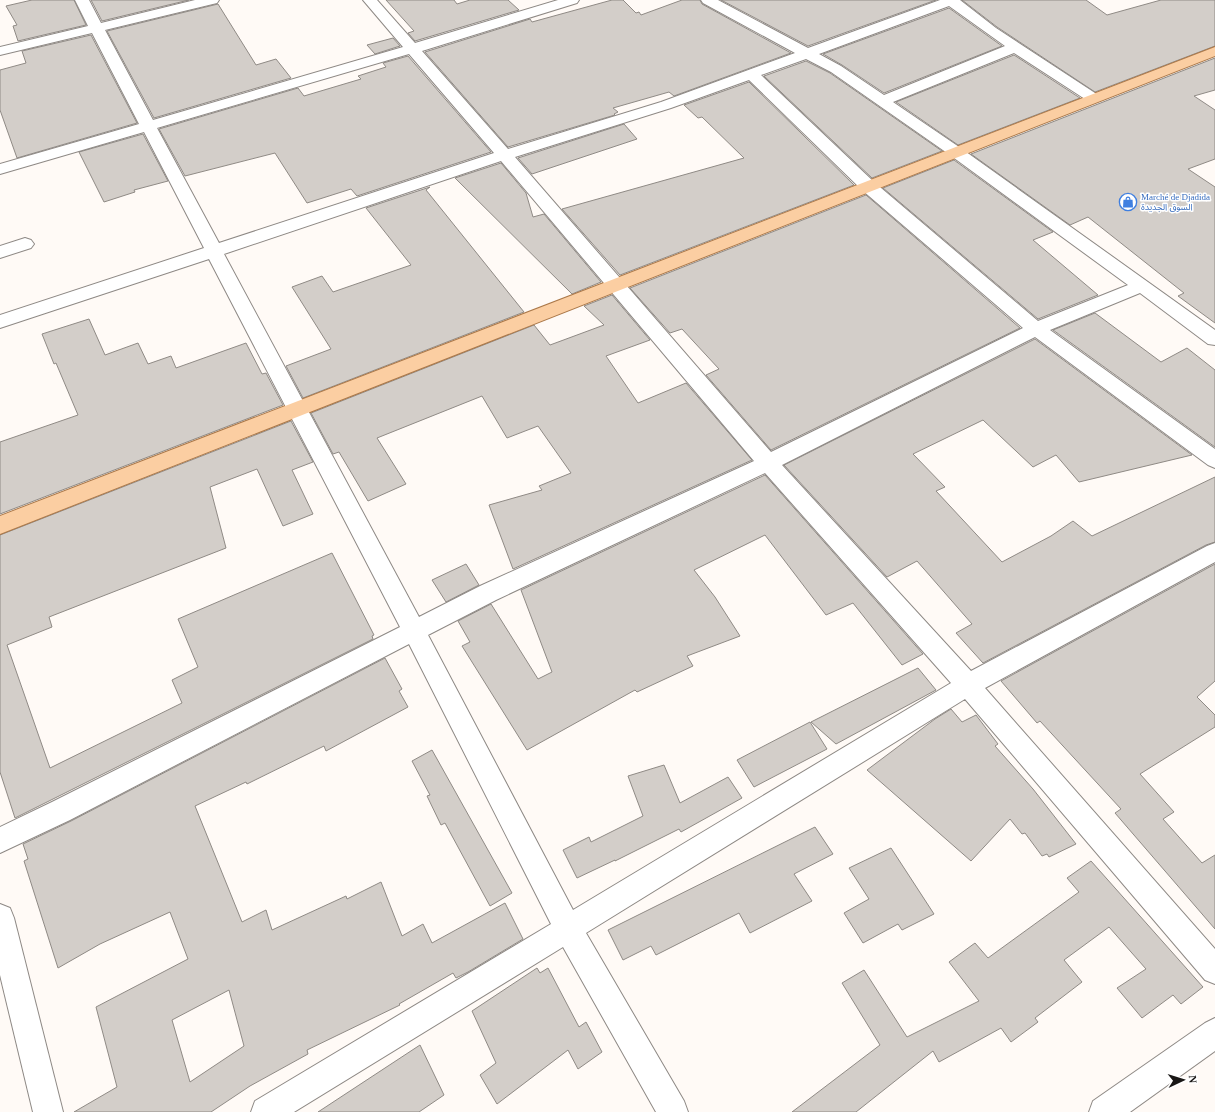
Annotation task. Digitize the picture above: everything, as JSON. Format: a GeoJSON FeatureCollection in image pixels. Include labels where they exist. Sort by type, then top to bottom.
{"type":"FeatureCollection","features":[{"type":"Feature","properties":{"kind":"main road"},"geometry":{"type":"LineString","coordinates":[[0,524],[1215,51]]}},
{"type":"Feature","properties":{"kind":"street"},"geometry":{"type":"LineString","coordinates":[[82,0],[414,630],[568,929],[673,1112]]}},
{"type":"Feature","properties":{"kind":"street"},"geometry":{"type":"LineString","coordinates":[[0,51],[212,0]]}},
{"type":"Feature","properties":{"kind":"street"},"geometry":{"type":"LineString","coordinates":[[370,0],[616,284],[768,463],[968,685],[1215,970]]}},
{"type":"Feature","properties":{"kind":"street"},"geometry":{"type":"LineString","coordinates":[[0,169],[412,49],[572,0]]}},
{"type":"Feature","properties":{"kind":"street"},"geometry":{"type":"LineString","coordinates":[[708,0],[836,69],[956,152],[1215,339]]}},
{"type":"Feature","properties":{"kind":"street"},"geometry":{"type":"LineString","coordinates":[[0,322],[504,155],[666,105],[808,54],[951,0],[1016,47],[1093,98]]}},
{"type":"Feature","properties":{"kind":"street"},"geometry":{"type":"LineString","coordinates":[[882,101],[1016,47]]}},
{"type":"Feature","properties":{"kind":"street"},"geometry":{"type":"LineString","coordinates":[[751,74],[868,186],[1036,329],[1215,460]]}},
{"type":"Feature","properties":{"kind":"street"},"geometry":{"type":"LineString","coordinates":[[0,252],[25,244]]}},
{"type":"Feature","properties":{"kind":"street"},"geometry":{"type":"LineString","coordinates":[[0,840],[488,593],[768,463],[1036,329],[1141,286]]}},
{"type":"Feature","properties":{"kind":"street"},"geometry":{"type":"LineString","coordinates":[[266,1112],[968,685],[1215,552]]}},
{"type":"Feature","properties":{"kind":"street"},"geometry":{"type":"LineString","coordinates":[[0,918],[48,1112]]}},
{"type":"Feature","properties":{"kind":"street"},"geometry":{"type":"LineString","coordinates":[[1104,1112],[1215,1033]]}},
{"type":"Feature","properties":{"kind":"building"},"geometry":{"type":"Polygon","coordinates":[[[32,0],[74,0],[86,25],[18,41],[13,26],[17,25],[6,6],[32,0]]]}},
{"type":"Feature","properties":{"kind":"building"},"geometry":{"type":"Polygon","coordinates":[[[91,0],[189,0],[102,21],[91,0]]]}},
{"type":"Feature","properties":{"kind":"building"},"geometry":{"type":"Polygon","coordinates":[[[386,0],[454,0],[457,4],[470,0],[508,0],[519,10],[415,41],[408,33],[414,31],[386,0]]]}},
{"type":"Feature","properties":{"kind":"building"},"geometry":{"type":"Polygon","coordinates":[[[612,0],[623,0],[636,13],[639,12],[641,15],[682,0],[700,0],[702,4],[791,53],[674,96],[669,92],[613,108],[618,112],[614,114],[615,115],[508,147],[425,52],[530,19],[532,22],[612,0]]]}},
{"type":"Feature","properties":{"kind":"building"},"geometry":{"type":"Polygon","coordinates":[[[721,0],[936,0],[808,46],[721,0]]]}},
{"type":"Feature","properties":{"kind":"building"},"geometry":{"type":"Polygon","coordinates":[[[962,0],[1086,0],[1107,15],[1161,0],[1215,0],[1215,46],[1095,92],[997,27],[962,0]]]}},
{"type":"Feature","properties":{"kind":"building"},"geometry":{"type":"Polygon","coordinates":[[[218,4],[256,65],[276,59],[291,78],[154,118],[107,31],[218,4]]]}},
{"type":"Feature","properties":{"kind":"building"},"geometry":{"type":"Polygon","coordinates":[[[949,8],[1002,46],[884,93],[823,54],[949,8]]]}},
{"type":"Feature","properties":{"kind":"building"},"geometry":{"type":"Polygon","coordinates":[[[91,35],[137,123],[17,158],[0,110],[0,70],[26,63],[22,51],[91,35]]]}},
{"type":"Feature","properties":{"kind":"building"},"geometry":{"type":"Polygon","coordinates":[[[393,38],[400,46],[375,54],[367,45],[393,38]]]}},
{"type":"Feature","properties":{"kind":"building"},"geometry":{"type":"Polygon","coordinates":[[[1014,55],[1080,98],[958,145],[896,102],[1014,55]]]}},
{"type":"Feature","properties":{"kind":"building"},"geometry":{"type":"Polygon","coordinates":[[[408,56],[491,152],[357,196],[351,189],[307,203],[275,153],[185,176],[159,129],[298,88],[304,96],[361,79],[358,76],[386,67],[383,63],[408,56]]]}},
{"type":"Feature","properties":{"kind":"building","name":"Marché de Djadida السوق الجديدة"},"geometry":{"type":"Polygon","coordinates":[[[1215,58],[1215,90],[1194,96],[1215,110],[1215,159],[1188,169],[1215,187],[1215,323],[1178,296],[1184,293],[1088,217],[1070,225],[971,154],[1215,58]]]}},
{"type":"Feature","properties":{"kind":"building"},"geometry":{"type":"Polygon","coordinates":[[[806,61],[830,73],[942,151],[872,178],[764,76],[806,61]]]}},
{"type":"Feature","properties":{"kind":"building"},"geometry":{"type":"Polygon","coordinates":[[[749,82],[854,185],[620,275],[562,209],[744,158],[702,117],[698,118],[684,105],[749,82]]]}},
{"type":"Feature","properties":{"kind":"building"},"geometry":{"type":"Polygon","coordinates":[[[624,124],[637,139],[532,174],[518,158],[624,124]]]}},
{"type":"Feature","properties":{"kind":"building"},"geometry":{"type":"Polygon","coordinates":[[[143,134],[168,181],[134,190],[135,192],[104,202],[79,152],[143,134]]]}},
{"type":"Feature","properties":{"kind":"building"},"geometry":{"type":"Polygon","coordinates":[[[954,160],[1053,232],[1033,240],[1098,295],[1038,319],[883,188],[954,160]]]}},
{"type":"Feature","properties":{"kind":"building"},"geometry":{"type":"Polygon","coordinates":[[[501,163],[526,193],[533,217],[544,214],[601,282],[572,294],[455,178],[501,163]]]}},
{"type":"Feature","properties":{"kind":"building"},"geometry":{"type":"Polygon","coordinates":[[[430,187],[426,190],[524,312],[303,398],[286,366],[331,349],[292,287],[322,276],[333,292],[411,265],[366,208],[430,187]]]}},
{"type":"Feature","properties":{"kind":"building"},"geometry":{"type":"Polygon","coordinates":[[[866,195],[1020,328],[771,450],[706,375],[719,369],[682,329],[670,333],[630,288],[866,195]]]}},
{"type":"Feature","properties":{"kind":"building"},"geometry":{"type":"Polygon","coordinates":[[[612,295],[650,340],[606,356],[638,403],[686,383],[752,460],[513,569],[489,505],[542,490],[539,486],[571,473],[538,426],[507,438],[482,396],[377,438],[406,484],[368,501],[339,452],[333,454],[311,413],[534,325],[550,345],[604,325],[584,306],[612,295]]]}},
{"type":"Feature","properties":{"kind":"building"},"geometry":{"type":"Polygon","coordinates":[[[1095,313],[1161,362],[1187,348],[1215,370],[1215,447],[1053,330],[1095,313]]]}},
{"type":"Feature","properties":{"kind":"building"},"geometry":{"type":"Polygon","coordinates":[[[89,319],[105,355],[138,343],[148,364],[171,356],[176,368],[246,343],[262,374],[266,373],[283,405],[0,514],[0,442],[78,415],[56,363],[54,364],[42,334],[89,319]]]}},
{"type":"Feature","properties":{"kind":"building"},"geometry":{"type":"Polygon","coordinates":[[[1035,339],[1192,455],[1079,482],[1056,455],[1033,467],[983,420],[913,454],[945,487],[936,491],[1002,562],[1051,536],[1073,521],[1092,536],[1215,477],[1215,542],[1206,545],[983,663],[956,633],[972,624],[917,561],[887,577],[784,465],[1035,339]]]}},
{"type":"Feature","properties":{"kind":"building"},"geometry":{"type":"Polygon","coordinates":[[[291,421],[313,462],[292,470],[313,514],[283,526],[257,469],[210,487],[226,548],[49,617],[52,627],[7,645],[50,768],[182,703],[172,680],[198,667],[178,619],[332,553],[374,635],[372,636],[373,639],[15,818],[0,772],[0,535],[291,421]]]}},
{"type":"Feature","properties":{"kind":"building"},"geometry":{"type":"Polygon","coordinates":[[[765,475],[923,654],[902,665],[853,603],[826,615],[765,535],[694,570],[715,597],[740,636],[687,656],[693,666],[637,692],[635,690],[527,750],[462,646],[470,642],[458,621],[491,604],[538,679],[552,672],[521,590],[765,475]]]}},
{"type":"Feature","properties":{"kind":"building"},"geometry":{"type":"Polygon","coordinates":[[[466,564],[479,585],[446,602],[432,580],[466,564]]]}},
{"type":"Feature","properties":{"kind":"building"},"geometry":{"type":"Polygon","coordinates":[[[1215,564],[1215,681],[1197,697],[1215,715],[1215,727],[1140,774],[1174,812],[1163,819],[1202,863],[1215,855],[1215,929],[1115,813],[1121,809],[1040,721],[1037,723],[1001,681],[1215,564]]]}},
{"type":"Feature","properties":{"kind":"building"},"geometry":{"type":"Polygon","coordinates":[[[385,658],[402,689],[399,691],[408,707],[326,751],[324,746],[247,784],[246,782],[195,806],[242,922],[266,910],[272,930],[346,896],[347,899],[381,882],[402,936],[423,924],[432,943],[505,903],[523,939],[468,972],[456,978],[453,973],[399,1004],[400,1005],[307,1050],[308,1054],[250,1086],[211,1112],[74,1112],[117,1087],[96,1007],[188,959],[170,912],[100,944],[58,968],[24,861],[28,859],[23,844],[71,821],[385,658]],[[229,990],[172,1020],[190,1082],[244,1046],[229,990]]]}},
{"type":"Feature","properties":{"kind":"building"},"geometry":{"type":"Polygon","coordinates":[[[918,668],[936,690],[836,744],[811,722],[918,668]]]}},
{"type":"Feature","properties":{"kind":"building"},"geometry":{"type":"Polygon","coordinates":[[[951,709],[962,722],[976,715],[998,744],[995,746],[1033,789],[1076,844],[1049,857],[1047,854],[1042,856],[1025,833],[1022,834],[1010,819],[971,861],[867,770],[935,719],[951,709]]]}},
{"type":"Feature","properties":{"kind":"building"},"geometry":{"type":"Polygon","coordinates":[[[810,722],[827,749],[754,787],[737,760],[810,722]]]}},
{"type":"Feature","properties":{"kind":"building"},"geometry":{"type":"Polygon","coordinates":[[[432,750],[512,893],[490,906],[445,823],[441,825],[427,796],[430,795],[412,761],[432,750]]]}},
{"type":"Feature","properties":{"kind":"building"},"geometry":{"type":"Polygon","coordinates":[[[664,765],[680,803],[728,777],[742,798],[681,832],[679,829],[577,878],[563,850],[589,837],[591,842],[643,816],[628,776],[664,765]]]}},
{"type":"Feature","properties":{"kind":"building"},"geometry":{"type":"Polygon","coordinates":[[[815,827],[833,854],[794,874],[812,901],[750,933],[739,913],[656,955],[651,946],[623,960],[608,930],[815,827]]]}},
{"type":"Feature","properties":{"kind":"building"},"geometry":{"type":"Polygon","coordinates":[[[891,848],[934,914],[902,930],[898,924],[863,943],[844,913],[869,899],[849,868],[891,848]]]}},
{"type":"Feature","properties":{"kind":"building"},"geometry":{"type":"Polygon","coordinates":[[[1091,861],[1203,987],[1181,1004],[1173,995],[1142,1018],[1117,988],[1146,969],[1109,927],[1064,960],[1082,982],[1035,1018],[1038,1022],[1011,1042],[1001,1028],[939,1062],[933,1051],[856,1112],[792,1112],[880,1045],[842,983],[864,970],[907,1037],[979,1001],[949,962],[975,943],[988,958],[1079,892],[1067,878],[1091,861]]]}},
{"type":"Feature","properties":{"kind":"building"},"geometry":{"type":"Polygon","coordinates":[[[537,968],[540,973],[548,968],[579,1027],[586,1022],[602,1052],[578,1069],[568,1050],[497,1104],[480,1075],[496,1063],[472,1011],[537,968]]]}},
{"type":"Feature","properties":{"kind":"building"},"geometry":{"type":"Polygon","coordinates":[[[420,1045],[444,1095],[419,1112],[318,1112],[420,1045]]]}},
{"type":"Feature","properties":{"kind":"place","name":"Marché de Djadida السوق الجديدة"},"geometry":{"type":"Point","coordinates":[1128,202]}}]}
